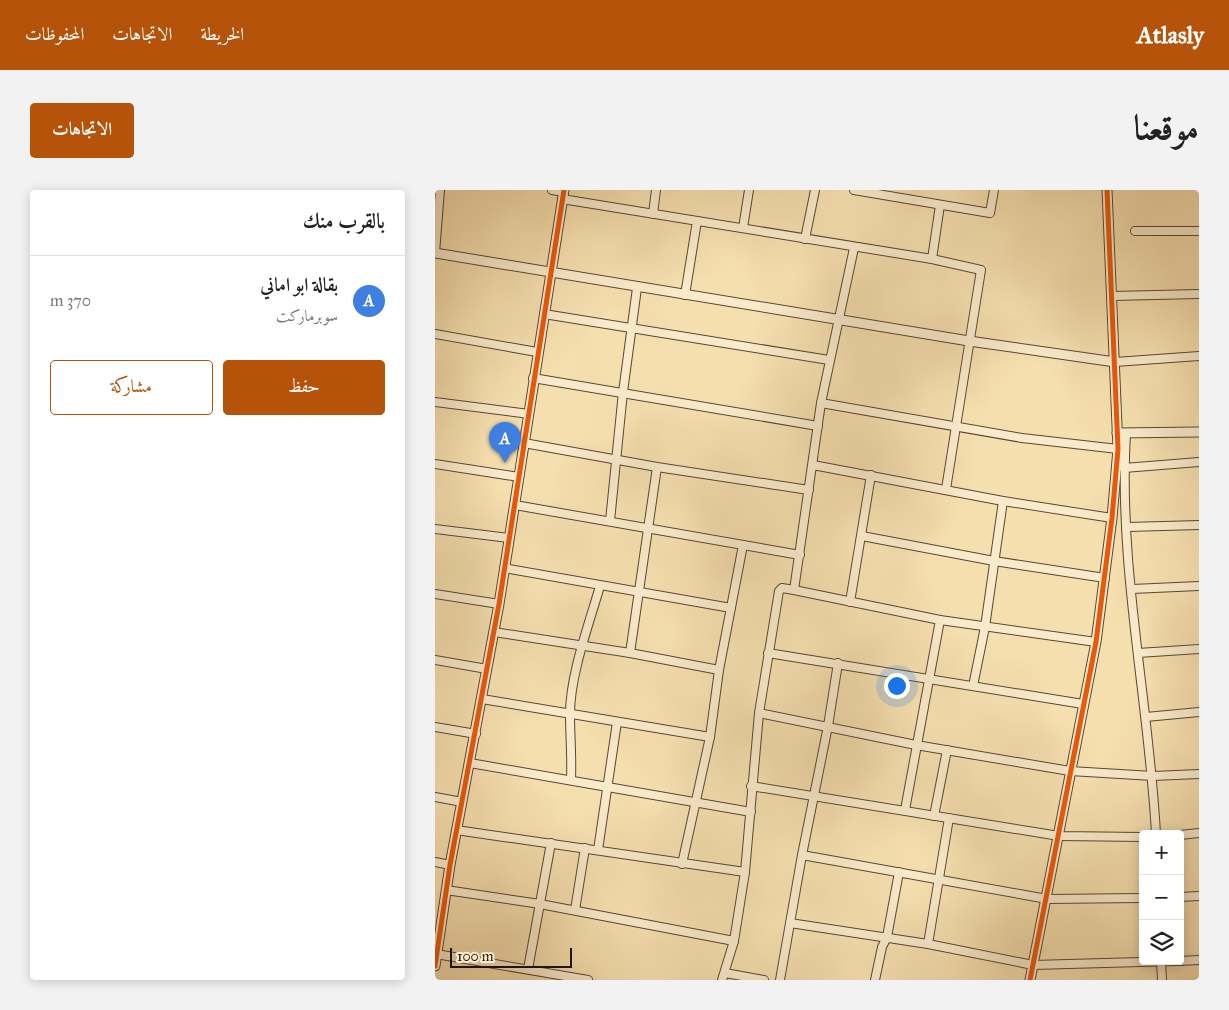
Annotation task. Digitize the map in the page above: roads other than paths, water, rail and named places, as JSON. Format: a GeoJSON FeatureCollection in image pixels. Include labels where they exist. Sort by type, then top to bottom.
{"type":"FeatureCollection","features":[{"type":"Feature","properties":{"kind":"street"},"geometry":{"type":"LineString","coordinates":[[440,190],[435,253],[969,342],[1115,362],[1199,356]]}},
{"type":"Feature","properties":{"kind":"street"},"geometry":{"type":"LineString","coordinates":[[552,190],[653,214],[854,248],[932,259],[981,270],[946,489]]}},
{"type":"Feature","properties":{"kind":"street"},"geometry":{"type":"LineString","coordinates":[[653,214],[656,190]]}},
{"type":"Feature","properties":{"kind":"street"},"geometry":{"type":"LineString","coordinates":[[743,228],[749,190]]}},
{"type":"Feature","properties":{"kind":"street"},"geometry":{"type":"LineString","coordinates":[[805,240],[815,190]]}},
{"type":"Feature","properties":{"kind":"street"},"geometry":{"type":"LineString","coordinates":[[854,190],[990,213],[994,190]]}},
{"type":"Feature","properties":{"kind":"street"},"geometry":{"type":"LineString","coordinates":[[1107,190],[1115,362],[1122,433],[1127,527],[1138,653],[1153,776],[1156,830]]}},
{"type":"Feature","properties":{"kind":"street"},"geometry":{"type":"LineString","coordinates":[[435,966],[438,927],[476,734],[499,604],[563,194]]}},
{"type":"Feature","properties":{"kind":"street"},"geometry":{"type":"LineString","coordinates":[[932,259],[941,205]]}},
{"type":"Feature","properties":{"kind":"street"},"geometry":{"type":"LineString","coordinates":[[685,295],[697,221]]}},
{"type":"Feature","properties":{"kind":"street"},"geometry":{"type":"LineString","coordinates":[[1135,231],[1199,231]]}},
{"type":"Feature","properties":{"kind":"street"},"geometry":{"type":"LineString","coordinates":[[794,590],[821,403],[854,248]]}},
{"type":"Feature","properties":{"kind":"street"},"geometry":{"type":"LineString","coordinates":[[610,521],[615,459],[637,288]]}},
{"type":"Feature","properties":{"kind":"street"},"geometry":{"type":"LineString","coordinates":[[1112,296],[1199,294]]}},
{"type":"Feature","properties":{"kind":"street"},"geometry":{"type":"LineString","coordinates":[[544,314],[829,360]]}},
{"type":"Feature","properties":{"kind":"street"},"geometry":{"type":"LineString","coordinates":[[435,334],[537,352]]}},
{"type":"Feature","properties":{"kind":"street"},"geometry":{"type":"LineString","coordinates":[[533,378],[818,426]]}},
{"type":"Feature","properties":{"kind":"street"},"geometry":{"type":"LineString","coordinates":[[435,402],[529,414]]}},
{"type":"Feature","properties":{"kind":"street"},"geometry":{"type":"LineString","coordinates":[[821,403],[1022,438],[1118,449]]}},
{"type":"Feature","properties":{"kind":"street"},"geometry":{"type":"LineString","coordinates":[[1122,433],[1199,432]]}},
{"type":"Feature","properties":{"kind":"street"},"geometry":{"type":"LineString","coordinates":[[1030,980],[1096,642],[1112,518],[1118,449],[1122,433]]}},
{"type":"Feature","properties":{"kind":"street"},"geometry":{"type":"LineString","coordinates":[[524,443],[657,467],[809,490]]}},
{"type":"Feature","properties":{"kind":"street"},"geometry":{"type":"LineString","coordinates":[[1124,468],[1199,462]]}},
{"type":"Feature","properties":{"kind":"street"},"geometry":{"type":"LineString","coordinates":[[435,464],[519,477]]}},
{"type":"Feature","properties":{"kind":"street"},"geometry":{"type":"LineString","coordinates":[[813,465],[1003,501],[1112,518]]}},
{"type":"Feature","properties":{"kind":"street"},"geometry":{"type":"LineString","coordinates":[[630,653],[650,528],[657,467]]}},
{"type":"Feature","properties":{"kind":"street"},"geometry":{"type":"LineString","coordinates":[[850,602],[871,475]]}},
{"type":"Feature","properties":{"kind":"street"},"geometry":{"type":"LineString","coordinates":[[973,686],[985,627],[1003,501]]}},
{"type":"Feature","properties":{"kind":"street"},"geometry":{"type":"LineString","coordinates":[[515,504],[800,556]]}},
{"type":"Feature","properties":{"kind":"street"},"geometry":{"type":"LineString","coordinates":[[1127,527],[1199,525]]}},
{"type":"Feature","properties":{"kind":"street"},"geometry":{"type":"LineString","coordinates":[[435,529],[509,538]]}},
{"type":"Feature","properties":{"kind":"street"},"geometry":{"type":"LineString","coordinates":[[862,536],[994,561],[1105,578]]}},
{"type":"Feature","properties":{"kind":"street"},"geometry":{"type":"LineString","coordinates":[[682,864],[710,737],[719,670],[743,545]]}},
{"type":"Feature","properties":{"kind":"street"},"geometry":{"type":"LineString","coordinates":[[504,568],[731,608]]}},
{"type":"Feature","properties":{"kind":"street"},"geometry":{"type":"LineString","coordinates":[[571,779],[573,750],[570,713],[583,646],[600,586]]}},
{"type":"Feature","properties":{"kind":"street"},"geometry":{"type":"LineString","coordinates":[[1132,589],[1199,586]]}},
{"type":"Feature","properties":{"kind":"street"},"geometry":{"type":"LineString","coordinates":[[764,980],[724,977],[734,941],[745,872],[751,812],[751,786],[759,713],[777,595],[782,588],[940,620],[1096,642]]}},
{"type":"Feature","properties":{"kind":"street"},"geometry":{"type":"LineString","coordinates":[[435,594],[499,604]]}},
{"type":"Feature","properties":{"kind":"street"},"geometry":{"type":"LineString","coordinates":[[905,810],[927,679],[940,620]]}},
{"type":"Feature","properties":{"kind":"street"},"geometry":{"type":"LineString","coordinates":[[494,632],[630,653],[719,670]]}},
{"type":"Feature","properties":{"kind":"street"},"geometry":{"type":"LineString","coordinates":[[1138,653],[1199,649]]}},
{"type":"Feature","properties":{"kind":"street"},"geometry":{"type":"LineString","coordinates":[[769,653],[1083,704]]}},
{"type":"Feature","properties":{"kind":"street"},"geometry":{"type":"LineString","coordinates":[[435,660],[487,669]]}},
{"type":"Feature","properties":{"kind":"street"},"geometry":{"type":"LineString","coordinates":[[780,980],[802,855],[828,726],[838,663]]}},
{"type":"Feature","properties":{"kind":"street"},"geometry":{"type":"LineString","coordinates":[[482,699],[710,737]]}},
{"type":"Feature","properties":{"kind":"street"},"geometry":{"type":"LineString","coordinates":[[1146,717],[1199,712]]}},
{"type":"Feature","properties":{"kind":"street"},"geometry":{"type":"LineString","coordinates":[[759,713],[916,745],[1070,771],[1153,776],[1199,774]]}},
{"type":"Feature","properties":{"kind":"street"},"geometry":{"type":"LineString","coordinates":[[598,850],[617,722]]}},
{"type":"Feature","properties":{"kind":"street"},"geometry":{"type":"LineString","coordinates":[[435,727],[476,734]]}},
{"type":"Feature","properties":{"kind":"street"},"geometry":{"type":"LineString","coordinates":[[934,816],[947,750]]}},
{"type":"Feature","properties":{"kind":"street"},"geometry":{"type":"LineString","coordinates":[[470,763],[571,779],[751,812]]}},
{"type":"Feature","properties":{"kind":"street"},"geometry":{"type":"LineString","coordinates":[[751,786],[1059,836],[1139,836]]}},
{"type":"Feature","properties":{"kind":"street"},"geometry":{"type":"LineString","coordinates":[[435,797],[462,802]]}},
{"type":"Feature","properties":{"kind":"street"},"geometry":{"type":"LineString","coordinates":[[927,944],[949,818]]}},
{"type":"Feature","properties":{"kind":"street"},"geometry":{"type":"LineString","coordinates":[[456,830],[745,872]]}},
{"type":"Feature","properties":{"kind":"street"},"geometry":{"type":"LineString","coordinates":[[1184,835],[1199,833]]}},
{"type":"Feature","properties":{"kind":"street"},"geometry":{"type":"LineString","coordinates":[[528,969],[551,843]]}},
{"type":"Feature","properties":{"kind":"street"},"geometry":{"type":"LineString","coordinates":[[575,910],[585,848]]}},
{"type":"Feature","properties":{"kind":"street"},"geometry":{"type":"LineString","coordinates":[[802,855],[1047,899],[1139,898]]}},
{"type":"Feature","properties":{"kind":"street"},"geometry":{"type":"LineString","coordinates":[[435,862],[450,865]]}},
{"type":"Feature","properties":{"kind":"street"},"geometry":{"type":"LineString","coordinates":[[875,980],[880,952],[887,937],[899,872]]}},
{"type":"Feature","properties":{"kind":"street"},"geometry":{"type":"LineString","coordinates":[[446,890],[575,910],[734,941]]}},
{"type":"Feature","properties":{"kind":"street"},"geometry":{"type":"LineString","coordinates":[[1184,897],[1199,896]]}},
{"type":"Feature","properties":{"kind":"street"},"geometry":{"type":"LineString","coordinates":[[790,923],[887,937],[1033,965],[1139,963]]}},
{"type":"Feature","properties":{"kind":"street"},"geometry":{"type":"LineString","coordinates":[[436,954],[588,980]]}},
{"type":"Feature","properties":{"kind":"street"},"geometry":{"type":"LineString","coordinates":[[1184,961],[1199,960]]}},
{"type":"Feature","properties":{"kind":"street"},"geometry":{"type":"LineString","coordinates":[[1161,965],[1162,980]]}},
{"type":"Feature","properties":{"kind":"place","name":"بقالة ابو اماني"},"geometry":{"type":"Point","coordinates":[505,463]}}]}
